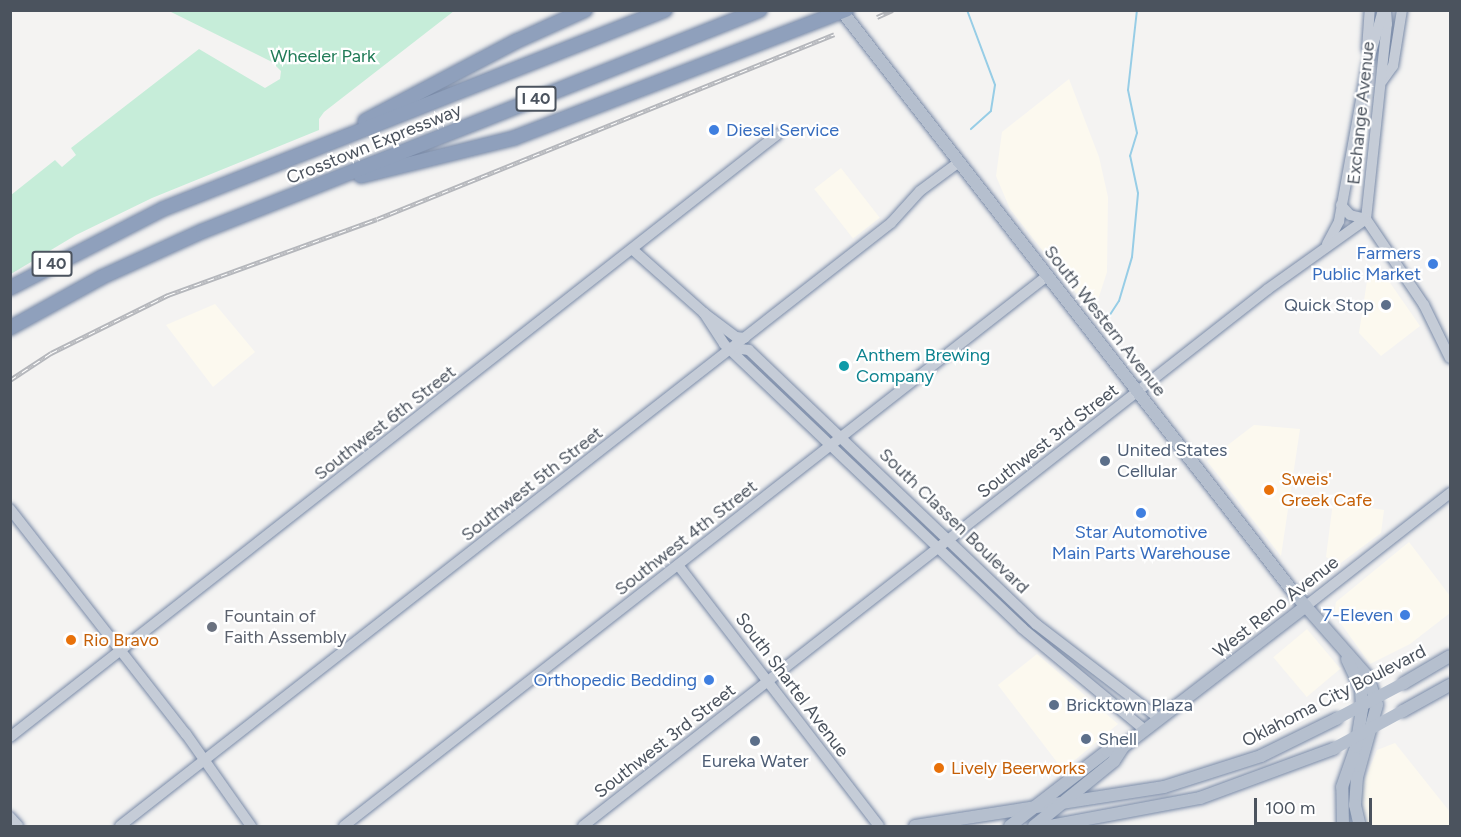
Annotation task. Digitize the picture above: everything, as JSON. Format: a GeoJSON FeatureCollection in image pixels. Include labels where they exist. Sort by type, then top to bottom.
{"type":"FeatureCollection","features":[{"type":"Feature","properties":{"kind":"highway"},"geometry":{"type":"LineString","coordinates":[[324,145],[424,88],[585,10]]}},
{"type":"Feature","properties":{"kind":"highway","name":"Crosstown Expressway"},"geometry":{"type":"LineString","coordinates":[[10,288],[163,209],[665,10]]}},
{"type":"Feature","properties":{"kind":"highway","name":"Crosstown Expressway"},"geometry":{"type":"LineString","coordinates":[[10,328],[154,252],[760,10]]}},
{"type":"Feature","properties":{"kind":"highway"},"geometry":{"type":"LineString","coordinates":[[311,188],[514,138],[843,11]]}},
{"type":"Feature","properties":{"kind":"main road","name":"South Western Avenue"},"geometry":{"type":"LineString","coordinates":[[843,11],[1137,392],[1344,652]]}},
{"type":"Feature","properties":{"kind":"main road","name":"West Reno Avenue"},"geometry":{"type":"LineString","coordinates":[[1034,826],[1114,761],[1123,747],[1306,606]]}},
{"type":"Feature","properties":{"kind":"main road"},"geometry":{"type":"LineString","coordinates":[[1342,826],[1342,787],[1359,734],[1362,697],[1344,652]]}},
{"type":"Feature","properties":{"kind":"main road"},"geometry":{"type":"LineString","coordinates":[[1344,652],[1368,677],[1377,699],[1357,777],[1355,805],[1360,826]]}},
{"type":"Feature","properties":{"kind":"main road","name":"Oklahoma City Boulevard"},"geometry":{"type":"LineString","coordinates":[[915,826],[1164,787],[1204,775],[1261,756],[1336,719],[1450,656]]}},
{"type":"Feature","properties":{"kind":"main road"},"geometry":{"type":"LineString","coordinates":[[1050,826],[1200,798],[1333,749],[1450,685]]}},
{"type":"Feature","properties":{"kind":"main road","name":"West Reno Avenue"},"geometry":{"type":"LineString","coordinates":[[1010,826],[1107,752],[1123,747]]}},
{"type":"Feature","properties":{"kind":"street"},"geometry":{"type":"LineString","coordinates":[[1366,68],[1370,10]]}},
{"type":"Feature","properties":{"kind":"street","name":"Exchange Avenue"},"geometry":{"type":"LineString","coordinates":[[1326,247],[1339,221],[1366,68],[1384,10]]}},
{"type":"Feature","properties":{"kind":"street","name":"Exchange Avenue"},"geometry":{"type":"LineString","coordinates":[[1366,219],[1381,81],[1384,10]]}},
{"type":"Feature","properties":{"kind":"street"},"geometry":{"type":"LineString","coordinates":[[1381,81],[1393,66],[1401,10]]}},
{"type":"Feature","properties":{"kind":"street","name":"Southwest 6th Street"},"geometry":{"type":"LineString","coordinates":[[10,737],[778,134]]}},
{"type":"Feature","properties":{"kind":"street","name":"Southwest 5th Street"},"geometry":{"type":"LineString","coordinates":[[120,826],[891,223],[920,191],[959,162]]}},
{"type":"Feature","properties":{"kind":"street"},"geometry":{"type":"LineString","coordinates":[[1341,205],[1350,215],[1366,219],[1424,305],[1450,358]]}},
{"type":"Feature","properties":{"kind":"street","name":"Southwest 3rd Street"},"geometry":{"type":"LineString","coordinates":[[583,826],[1137,392],[1366,219]]}},
{"type":"Feature","properties":{"kind":"street","name":"South Classen Boulevard"},"geometry":{"type":"LineString","coordinates":[[632,249],[704,313],[736,337],[745,338]]}},
{"type":"Feature","properties":{"kind":"street","name":"Southwest 4th Street"},"geometry":{"type":"LineString","coordinates":[[344,826],[1047,276]]}},
{"type":"Feature","properties":{"kind":"street","name":"South Classen Boulevard"},"geometry":{"type":"LineString","coordinates":[[704,313],[730,350],[938,548],[1029,634],[1145,730]]}},
{"type":"Feature","properties":{"kind":"street","name":"South Classen Boulevard"},"geometry":{"type":"LineString","coordinates":[[730,350],[744,346],[749,350],[1036,624],[1160,719]]}},
{"type":"Feature","properties":{"kind":"street","name":"West Reno Avenue"},"geometry":{"type":"LineString","coordinates":[[1306,606],[1450,493]]}},
{"type":"Feature","properties":{"kind":"street"},"geometry":{"type":"LineString","coordinates":[[10,508],[121,650],[251,826]]}},
{"type":"Feature","properties":{"kind":"street","name":"South Shartel Avenue"},"geometry":{"type":"LineString","coordinates":[[678,565],[879,826]]}},
{"type":"Feature","properties":{"kind":"street"},"geometry":{"type":"LineString","coordinates":[[10,817],[18,826]]}},
{"type":"Feature","properties":{"kind":"shaded area"},"geometry":{"type":"Polygon","coordinates":[[[1069,79],[1099,157],[1108,197],[1107,272],[1093,315],[1010,209],[996,176],[1002,132],[1069,79]]]}},
{"type":"Feature","properties":{"kind":"shaded area"},"geometry":{"type":"Polygon","coordinates":[[[841,168],[880,218],[853,239],[814,189],[841,168]]]}},
{"type":"Feature","properties":{"kind":"shaded area","name":"Quick Stop"},"geometry":{"type":"Polygon","coordinates":[[[1377,264],[1420,326],[1381,356],[1359,333],[1369,268],[1377,264]]]}},
{"type":"Feature","properties":{"kind":"shaded area"},"geometry":{"type":"Polygon","coordinates":[[[215,304],[255,352],[213,387],[166,325],[215,304]]]}},
{"type":"Feature","properties":{"kind":"shaded area"},"geometry":{"type":"Polygon","coordinates":[[[1254,425],[1300,429],[1281,556],[1207,461],[1254,425]]]}},
{"type":"Feature","properties":{"kind":"shaded area"},"geometry":{"type":"Polygon","coordinates":[[[1333,502],[1384,510],[1381,533],[1338,565],[1326,557],[1333,502]]]}},
{"type":"Feature","properties":{"kind":"shaded area"},"geometry":{"type":"Polygon","coordinates":[[[1409,542],[1450,596],[1450,613],[1410,644],[1370,664],[1334,614],[1336,602],[1409,542]]]}},
{"type":"Feature","properties":{"kind":"shaded area"},"geometry":{"type":"Polygon","coordinates":[[[1307,629],[1340,669],[1307,697],[1273,657],[1307,629]]]}},
{"type":"Feature","properties":{"kind":"shaded area","name":"Bricktown Plaza"},"geometry":{"type":"Polygon","coordinates":[[[1037,654],[1118,724],[1063,770],[998,685],[1037,654]]]}},
{"type":"Feature","properties":{"kind":"shaded area"},"geometry":{"type":"Polygon","coordinates":[[[1395,743],[1450,812],[1450,826],[1366,826],[1361,799],[1363,784],[1377,750],[1395,743]]]}},
{"type":"Feature","properties":{"kind":"green space","name":"Wheeler Park"},"geometry":{"type":"Polygon","coordinates":[[[169,11],[454,11],[324,112],[319,119],[319,130],[152,198],[76,235],[11,274],[11,195],[55,160],[62,167],[76,155],[71,148],[199,49],[265,88],[280,79],[281,71],[272,62],[169,11]]]}},
{"type":"Feature","properties":{"kind":"waterway"},"geometry":{"type":"LineString","coordinates":[[967,10],[995,85],[991,111],[971,129]]}},
{"type":"Feature","properties":{"kind":"waterway"},"geometry":{"type":"LineString","coordinates":[[1102,327],[1119,301],[1132,257],[1138,193],[1130,156],[1137,133],[1128,90],[1137,10]]}},
{"type":"Feature","properties":{"kind":"railway"},"geometry":{"type":"LineString","coordinates":[[877,17],[893,10]]}},
{"type":"Feature","properties":{"kind":"railway"},"geometry":{"type":"LineString","coordinates":[[10,380],[51,353],[168,295],[377,219],[834,34]]}},
{"type":"Feature","properties":{"kind":"place","name":"Diesel Service"},"geometry":{"type":"Point","coordinates":[714,130]}},
{"type":"Feature","properties":{"kind":"place","name":"Farmers Public Market"},"geometry":{"type":"Point","coordinates":[1433,264]}},
{"type":"Feature","properties":{"kind":"place","name":"Quick Stop"},"geometry":{"type":"Point","coordinates":[1386,305]}},
{"type":"Feature","properties":{"kind":"place","name":"Anthem Brewing Company"},"geometry":{"type":"Point","coordinates":[844,366]}},
{"type":"Feature","properties":{"kind":"place","name":"United States Cellular"},"geometry":{"type":"Point","coordinates":[1105,461]}},
{"type":"Feature","properties":{"kind":"place","name":"Sweis' Greek Cafe"},"geometry":{"type":"Point","coordinates":[1269,490]}},
{"type":"Feature","properties":{"kind":"place","name":"Star Automotive Main Parts Warehouse"},"geometry":{"type":"Point","coordinates":[1141,513]}},
{"type":"Feature","properties":{"kind":"place","name":"7-Eleven"},"geometry":{"type":"Point","coordinates":[1405,615]}},
{"type":"Feature","properties":{"kind":"place","name":"Fountain of Faith Assembly"},"geometry":{"type":"Point","coordinates":[212,627]}},
{"type":"Feature","properties":{"kind":"place","name":"Rio Bravo"},"geometry":{"type":"Point","coordinates":[71,640]}},
{"type":"Feature","properties":{"kind":"place","name":"Orthopedic Bedding"},"geometry":{"type":"Point","coordinates":[709,680]}},
{"type":"Feature","properties":{"kind":"place","name":"Bricktown Plaza"},"geometry":{"type":"Point","coordinates":[1054,705]}},
{"type":"Feature","properties":{"kind":"place","name":"Shell"},"geometry":{"type":"Point","coordinates":[1086,739]}},
{"type":"Feature","properties":{"kind":"place","name":"Eureka Water"},"geometry":{"type":"Point","coordinates":[755,741]}},
{"type":"Feature","properties":{"kind":"place","name":"Lively Beerworks"},"geometry":{"type":"Point","coordinates":[939,768]}}]}
